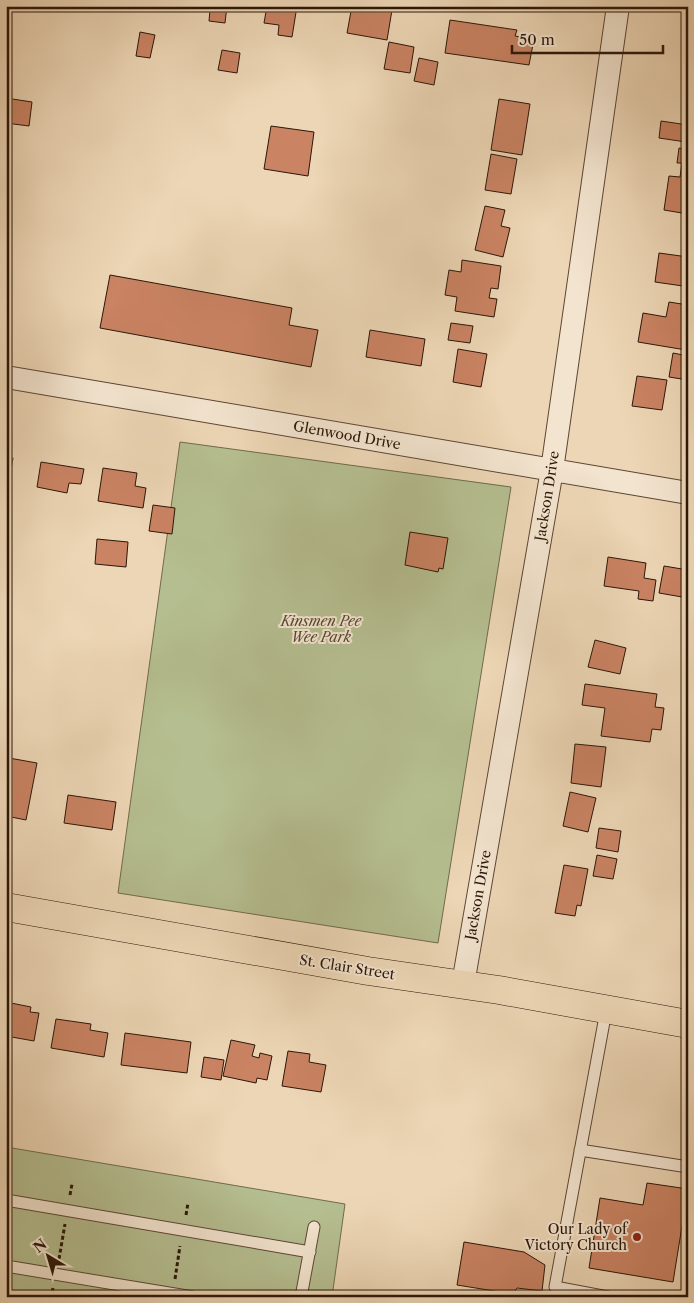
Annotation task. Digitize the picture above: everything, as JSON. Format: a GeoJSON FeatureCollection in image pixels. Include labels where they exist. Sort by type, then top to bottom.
{"type":"FeatureCollection","features":[{"type":"Feature","properties":{"kind":"main road","name":"St. Clair Street"},"geometry":{"type":"LineString","coordinates":[[6,907],[368,971],[463,984],[688,1024]]}},
{"type":"Feature","properties":{"kind":"street","name":"Jackson Drive"},"geometry":{"type":"LineString","coordinates":[[463,984],[552,470],[618,6]]}},
{"type":"Feature","properties":{"kind":"street","name":"Glenwood Drive"},"geometry":{"type":"LineString","coordinates":[[6,377],[688,493]]}},
{"type":"Feature","properties":{"kind":"lane"},"geometry":{"type":"LineString","coordinates":[[606,1010],[555,1288],[608,1297]]}},
{"type":"Feature","properties":{"kind":"lane"},"geometry":{"type":"LineString","coordinates":[[580,1150],[688,1167]]}},
{"type":"Feature","properties":{"kind":"lane"},"geometry":{"type":"LineString","coordinates":[[6,1200],[310,1252]]}},
{"type":"Feature","properties":{"kind":"lane"},"geometry":{"type":"LineString","coordinates":[[302,1297],[314,1227]]}},
{"type":"Feature","properties":{"kind":"lane"},"geometry":{"type":"LineString","coordinates":[[6,1266],[56,1276],[193,1297]]}},
{"type":"Feature","properties":{"kind":"path"},"geometry":{"type":"LineString","coordinates":[[51,1297],[72,1184]]}},
{"type":"Feature","properties":{"kind":"path"},"geometry":{"type":"LineString","coordinates":[[173,1293],[188,1203]]}},
{"type":"Feature","properties":{"kind":"green space","name":"Kinsmen Pee Wee Park"},"geometry":{"type":"Polygon","coordinates":[[[180,442],[511,487],[438,943],[118,893],[180,442]]]}},
{"type":"Feature","properties":{"kind":"green space"},"geometry":{"type":"Polygon","coordinates":[[[6,1147],[345,1204],[332,1297],[6,1297],[6,1147]]]}},
{"type":"Feature","properties":{"kind":"building"},"geometry":{"type":"Polygon","coordinates":[[[193,6],[227,6],[225,23],[209,21],[210,10],[193,9],[193,6]]]}},
{"type":"Feature","properties":{"kind":"building"},"geometry":{"type":"Polygon","coordinates":[[[267,6],[297,6],[292,37],[278,35],[279,25],[264,23],[267,6]]]}},
{"type":"Feature","properties":{"kind":"building"},"geometry":{"type":"Polygon","coordinates":[[[352,6],[392,10],[387,40],[347,33],[352,6]]]}},
{"type":"Feature","properties":{"kind":"building"},"geometry":{"type":"Polygon","coordinates":[[[450,20],[517,30],[515,36],[534,39],[529,65],[445,53],[450,20]]]}},
{"type":"Feature","properties":{"kind":"building"},"geometry":{"type":"Polygon","coordinates":[[[140,32],[155,35],[150,58],[136,56],[140,32]]]}},
{"type":"Feature","properties":{"kind":"building"},"geometry":{"type":"Polygon","coordinates":[[[389,42],[414,47],[410,73],[384,69],[389,42]]]}},
{"type":"Feature","properties":{"kind":"building"},"geometry":{"type":"Polygon","coordinates":[[[222,50],[240,53],[237,73],[218,70],[222,50]]]}},
{"type":"Feature","properties":{"kind":"building"},"geometry":{"type":"Polygon","coordinates":[[[419,58],[438,62],[434,85],[414,81],[419,58]]]}},
{"type":"Feature","properties":{"kind":"building"},"geometry":{"type":"Polygon","coordinates":[[[688,69],[688,87],[684,86],[688,69]]]}},
{"type":"Feature","properties":{"kind":"building"},"geometry":{"type":"Polygon","coordinates":[[[6,98],[32,102],[29,126],[6,123],[6,98]]]}},
{"type":"Feature","properties":{"kind":"building"},"geometry":{"type":"Polygon","coordinates":[[[499,99],[530,104],[522,155],[491,150],[499,99]]]}},
{"type":"Feature","properties":{"kind":"building"},"geometry":{"type":"Polygon","coordinates":[[[661,121],[688,125],[686,142],[659,138],[661,121]]]}},
{"type":"Feature","properties":{"kind":"building"},"geometry":{"type":"Polygon","coordinates":[[[271,126],[314,132],[308,176],[264,169],[271,126]]]}},
{"type":"Feature","properties":{"kind":"building"},"geometry":{"type":"Polygon","coordinates":[[[679,148],[688,150],[688,214],[664,210],[669,176],[680,177],[682,163],[677,163],[679,148]]]}},
{"type":"Feature","properties":{"kind":"building"},"geometry":{"type":"Polygon","coordinates":[[[491,154],[517,159],[511,194],[485,190],[491,154]]]}},
{"type":"Feature","properties":{"kind":"building"},"geometry":{"type":"Polygon","coordinates":[[[485,206],[505,210],[501,226],[510,228],[503,257],[475,250],[485,206]]]}},
{"type":"Feature","properties":{"kind":"building"},"geometry":{"type":"Polygon","coordinates":[[[659,253],[688,257],[688,276],[684,275],[683,286],[655,282],[659,253]]]}},
{"type":"Feature","properties":{"kind":"building"},"geometry":{"type":"Polygon","coordinates":[[[462,260],[501,266],[498,289],[491,288],[489,298],[497,299],[494,317],[455,311],[457,297],[445,295],[449,270],[461,272],[462,260]]]}},
{"type":"Feature","properties":{"kind":"building"},"geometry":{"type":"Polygon","coordinates":[[[110,275],[292,308],[289,325],[318,330],[311,367],[100,328],[110,275]]]}},
{"type":"Feature","properties":{"kind":"building"},"geometry":{"type":"Polygon","coordinates":[[[669,302],[688,305],[686,350],[638,342],[643,313],[666,317],[669,302]]]}},
{"type":"Feature","properties":{"kind":"building"},"geometry":{"type":"Polygon","coordinates":[[[451,323],[473,326],[470,343],[448,340],[451,323]]]}},
{"type":"Feature","properties":{"kind":"building"},"geometry":{"type":"Polygon","coordinates":[[[370,330],[425,339],[421,366],[366,357],[370,330]]]}},
{"type":"Feature","properties":{"kind":"building"},"geometry":{"type":"Polygon","coordinates":[[[458,349],[487,354],[481,387],[453,382],[458,349]]]}},
{"type":"Feature","properties":{"kind":"building"},"geometry":{"type":"Polygon","coordinates":[[[673,353],[688,356],[688,380],[669,377],[673,353]]]}},
{"type":"Feature","properties":{"kind":"building"},"geometry":{"type":"Polygon","coordinates":[[[637,376],[667,380],[662,410],[632,406],[637,376]]]}},
{"type":"Feature","properties":{"kind":"building"},"geometry":{"type":"Polygon","coordinates":[[[6,457],[13,458],[6,501],[6,457]]]}},
{"type":"Feature","properties":{"kind":"building"},"geometry":{"type":"Polygon","coordinates":[[[41,462],[84,469],[81,484],[69,483],[67,493],[37,487],[41,462]]]}},
{"type":"Feature","properties":{"kind":"building"},"geometry":{"type":"Polygon","coordinates":[[[103,468],[137,473],[135,486],[146,488],[143,508],[98,501],[103,468]]]}},
{"type":"Feature","properties":{"kind":"building"},"geometry":{"type":"Polygon","coordinates":[[[153,505],[175,508],[172,534],[149,531],[153,505]]]}},
{"type":"Feature","properties":{"kind":"building"},"geometry":{"type":"Polygon","coordinates":[[[410,532],[448,538],[443,569],[439,568],[438,572],[405,565],[410,532]]]}},
{"type":"Feature","properties":{"kind":"building"},"geometry":{"type":"Polygon","coordinates":[[[97,539],[128,542],[126,567],[95,564],[97,539]]]}},
{"type":"Feature","properties":{"kind":"building"},"geometry":{"type":"Polygon","coordinates":[[[608,557],[646,563],[644,578],[656,580],[653,601],[638,599],[639,591],[604,586],[608,557]]]}},
{"type":"Feature","properties":{"kind":"building"},"geometry":{"type":"Polygon","coordinates":[[[664,566],[688,570],[688,598],[659,593],[664,566]]]}},
{"type":"Feature","properties":{"kind":"building"},"geometry":{"type":"Polygon","coordinates":[[[595,640],[626,648],[620,674],[588,667],[595,640]]]}},
{"type":"Feature","properties":{"kind":"building"},"geometry":{"type":"Polygon","coordinates":[[[585,684],[657,694],[655,707],[664,708],[661,730],[652,729],[650,742],[601,736],[605,708],[582,705],[585,684]]]}},
{"type":"Feature","properties":{"kind":"building"},"geometry":{"type":"Polygon","coordinates":[[[575,744],[606,747],[601,787],[571,783],[575,744]]]}},
{"type":"Feature","properties":{"kind":"building"},"geometry":{"type":"Polygon","coordinates":[[[9,758],[37,763],[26,820],[6,816],[6,771],[9,758]]]}},
{"type":"Feature","properties":{"kind":"building"},"geometry":{"type":"Polygon","coordinates":[[[570,792],[596,798],[588,832],[563,826],[570,792]]]}},
{"type":"Feature","properties":{"kind":"building"},"geometry":{"type":"Polygon","coordinates":[[[68,795],[116,802],[112,830],[64,823],[68,795]]]}},
{"type":"Feature","properties":{"kind":"building"},"geometry":{"type":"Polygon","coordinates":[[[599,828],[621,831],[618,852],[596,848],[599,828]]]}},
{"type":"Feature","properties":{"kind":"building"},"geometry":{"type":"Polygon","coordinates":[[[688,845],[688,861],[684,860],[688,845]]]}},
{"type":"Feature","properties":{"kind":"building"},"geometry":{"type":"Polygon","coordinates":[[[597,855],[617,859],[613,879],[593,876],[597,855]]]}},
{"type":"Feature","properties":{"kind":"building"},"geometry":{"type":"Polygon","coordinates":[[[564,865],[588,869],[581,906],[577,905],[575,916],[555,913],[564,865]]]}},
{"type":"Feature","properties":{"kind":"building"},"geometry":{"type":"Polygon","coordinates":[[[6,1002],[31,1007],[30,1012],[39,1013],[34,1041],[6,1036],[6,1002]]]}},
{"type":"Feature","properties":{"kind":"building"},"geometry":{"type":"Polygon","coordinates":[[[56,1019],[91,1024],[90,1030],[108,1033],[104,1057],[51,1048],[56,1019]]]}},
{"type":"Feature","properties":{"kind":"building"},"geometry":{"type":"Polygon","coordinates":[[[125,1033],[191,1042],[187,1073],[121,1065],[125,1033]]]}},
{"type":"Feature","properties":{"kind":"building"},"geometry":{"type":"Polygon","coordinates":[[[231,1040],[255,1045],[252,1056],[259,1058],[260,1053],[272,1056],[267,1080],[257,1078],[256,1083],[223,1076],[231,1040]]]}},
{"type":"Feature","properties":{"kind":"building"},"geometry":{"type":"Polygon","coordinates":[[[288,1051],[310,1054],[309,1062],[326,1065],[321,1092],[282,1086],[288,1051]]]}},
{"type":"Feature","properties":{"kind":"building"},"geometry":{"type":"Polygon","coordinates":[[[204,1057],[224,1060],[221,1080],[201,1077],[204,1057]]]}},
{"type":"Feature","properties":{"kind":"building","name":"Our Lady of Victory Church"},"geometry":{"type":"Polygon","coordinates":[[[647,1183],[688,1189],[673,1282],[589,1268],[600,1198],[643,1205],[647,1183]]]}},
{"type":"Feature","properties":{"kind":"building"},"geometry":{"type":"Polygon","coordinates":[[[464,1242],[524,1252],[545,1265],[542,1291],[517,1288],[513,1294],[457,1285],[464,1242]]]}},
{"type":"Feature","properties":{"kind":"place","name":"Our Lady of Victory Church"},"geometry":{"type":"Point","coordinates":[637,1237]}}]}
